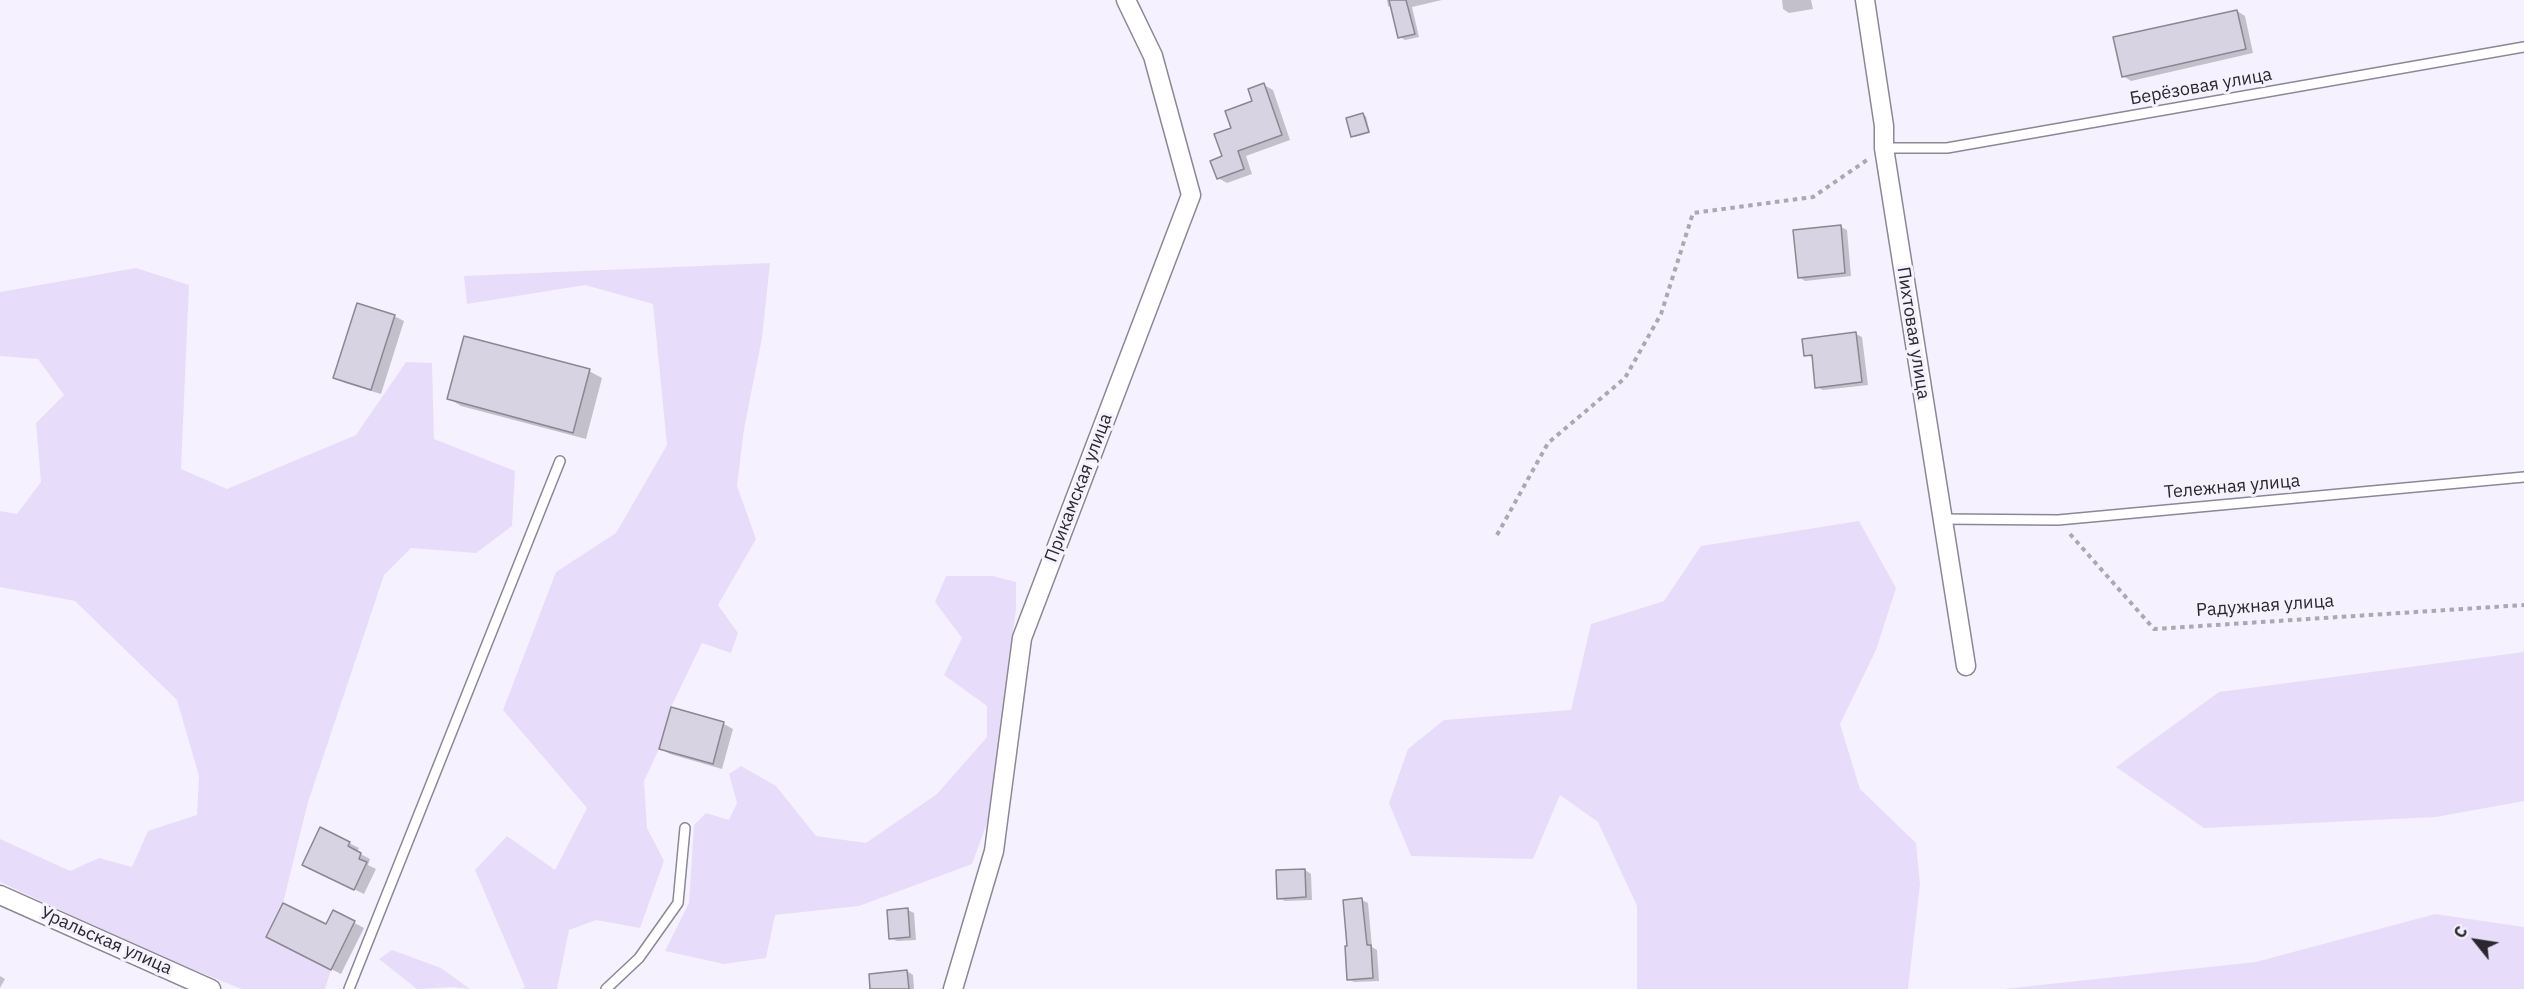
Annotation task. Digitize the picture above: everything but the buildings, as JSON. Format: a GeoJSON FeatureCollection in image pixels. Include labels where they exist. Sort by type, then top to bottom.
{"type":"FeatureCollection","features":[{"type":"Feature","properties":{"kind":"street","name":"Прикамская улица"},"geometry":{"type":"LineString","coordinates":[[953,989],[994,851],[1022,638],[1191,195],[1153,56],[1126,0]]}},
{"type":"Feature","properties":{"kind":"street","name":"Пихтовая улица"},"geometry":{"type":"LineString","coordinates":[[1865,0],[1884,126],[1884,148],[1965,666]]}},
{"type":"Feature","properties":{"kind":"street","name":"Уральская улица"},"geometry":{"type":"LineString","coordinates":[[0,895],[211,989]]}},
{"type":"Feature","properties":{"kind":"lane","name":"Берёзовая улица"},"geometry":{"type":"LineString","coordinates":[[1884,148],[1947,148],[2524,47]]}},
{"type":"Feature","properties":{"kind":"lane"},"geometry":{"type":"LineString","coordinates":[[349,989],[560,461]]}},
{"type":"Feature","properties":{"kind":"lane","name":"Тележная улица"},"geometry":{"type":"LineString","coordinates":[[1942,519],[2058,520],[2524,477]]}},
{"type":"Feature","properties":{"kind":"lane"},"geometry":{"type":"LineString","coordinates":[[606,989],[639,958],[678,903],[685,828]]}},
{"type":"Feature","properties":{"kind":"path"},"geometry":{"type":"LineString","coordinates":[[1497,535],[1548,443],[1625,378],[1661,314],[1693,213],[1813,197],[1884,148]]}},
{"type":"Feature","properties":{"kind":"path","name":"Радужная улица"},"geometry":{"type":"LineString","coordinates":[[2058,520],[2154,629],[2524,605]]}},
{"type":"Feature","properties":{"kind":"shaded area"},"geometry":{"type":"Polygon","coordinates":[[[770,263],[762,338],[744,429],[737,486],[756,539],[718,605],[738,633],[731,653],[702,643],[671,707],[659,749],[644,781],[647,828],[664,861],[640,928],[596,920],[569,930],[557,989],[522,989],[525,987],[475,870],[507,836],[555,870],[587,808],[503,710],[556,572],[616,533],[667,445],[653,304],[585,285],[467,304],[464,276],[770,263]]]}},
{"type":"Feature","properties":{"kind":"shaded area"},"geometry":{"type":"Polygon","coordinates":[[[136,268],[189,285],[181,469],[227,489],[356,435],[406,362],[432,363],[434,439],[515,471],[512,526],[476,553],[411,548],[384,575],[308,802],[283,903],[266,937],[331,970],[325,989],[242,989],[162,957],[0,882],[0,839],[70,871],[99,858],[132,867],[148,831],[197,815],[199,776],[177,700],[75,601],[0,587],[0,511],[17,514],[41,482],[36,423],[64,395],[38,359],[0,356],[0,292],[136,268]]]}},
{"type":"Feature","properties":{"kind":"shaded area"},"geometry":{"type":"Polygon","coordinates":[[[1859,521],[1896,588],[1876,650],[1840,724],[1860,789],[1916,843],[1920,884],[1908,989],[1637,989],[1637,906],[1598,822],[1560,795],[1533,859],[1411,856],[1389,803],[1408,749],[1444,720],[1571,710],[1591,624],[1664,601],[1701,546],[1859,521]]]}},
{"type":"Feature","properties":{"kind":"shaded area"},"geometry":{"type":"Polygon","coordinates":[[[946,576],[993,576],[1016,582],[1016,609],[989,818],[972,864],[859,906],[775,915],[766,958],[724,964],[665,951],[689,903],[694,825],[706,813],[729,820],[737,803],[729,774],[741,766],[776,786],[816,836],[866,843],[937,794],[987,737],[987,706],[944,675],[962,638],[935,602],[946,576]]]}},
{"type":"Feature","properties":{"kind":"shaded area"},"geometry":{"type":"Polygon","coordinates":[[[2524,652],[2524,801],[2436,817],[2204,828],[2116,767],[2219,692],[2524,652]]]}},
{"type":"Feature","properties":{"kind":"shaded area"},"geometry":{"type":"Polygon","coordinates":[[[2435,914],[2524,927],[2524,989],[2003,989],[2256,962],[2435,914]]]}},
{"type":"Feature","properties":{"kind":"shaded area"},"geometry":{"type":"Polygon","coordinates":[[[392,950],[441,968],[470,989],[453,987],[417,989],[379,959],[392,950]]]}}]}
